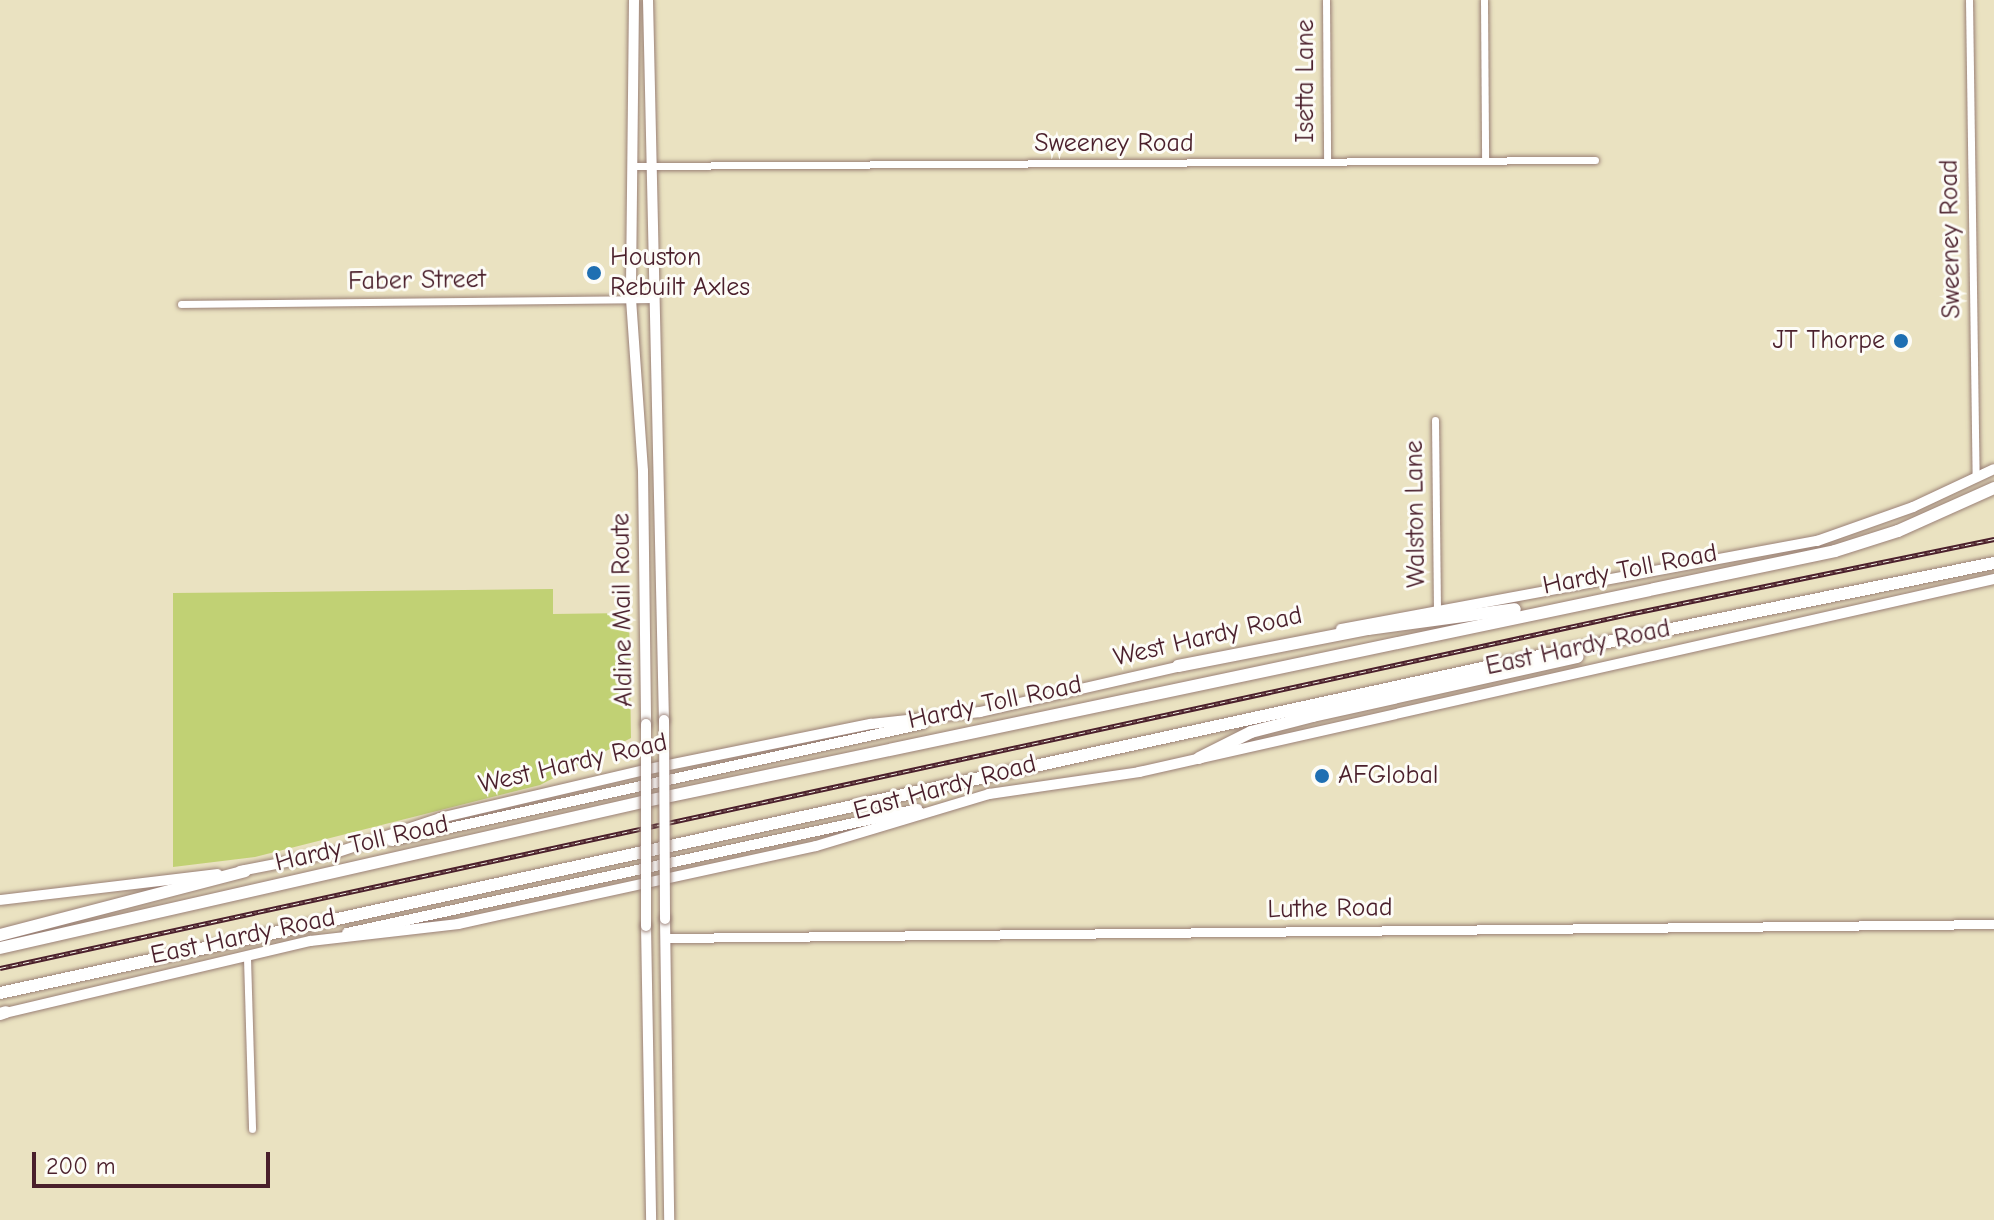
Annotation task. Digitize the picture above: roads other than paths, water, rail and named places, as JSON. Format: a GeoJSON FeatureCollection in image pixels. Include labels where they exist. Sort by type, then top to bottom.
{"type":"FeatureCollection","features":[{"type":"Feature","properties":{"kind":"highway","name":"Hardy Toll Road"},"geometry":{"type":"LineString","coordinates":[[0,948],[642,802],[1835,551],[1898,531],[1994,488]]}},
{"type":"Feature","properties":{"kind":"highway"},"geometry":{"type":"LineString","coordinates":[[1199,758],[1251,732],[1313,716],[1711,624],[1994,563]]}},
{"type":"Feature","properties":{"kind":"highway"},"geometry":{"type":"LineString","coordinates":[[1178,666],[1481,610],[1550,609]]}},
{"type":"Feature","properties":{"kind":"highway"},"geometry":{"type":"LineString","coordinates":[[0,993],[1500,664],[1711,624]]}},
{"type":"Feature","properties":{"kind":"highway"},"geometry":{"type":"LineString","coordinates":[[0,935],[245,871]]}},
{"type":"Feature","properties":{"kind":"main road","name":"Aldine Mail Route"},"geometry":{"type":"LineString","coordinates":[[634,0],[631,299],[640,432],[644,597],[651,1220]]}},
{"type":"Feature","properties":{"kind":"main road","name":"Aldine Mail Route"},"geometry":{"type":"LineString","coordinates":[[648,0],[664,593],[669,1220]]}},
{"type":"Feature","properties":{"kind":"main road"},"geometry":{"type":"LineString","coordinates":[[633,110],[651,109]]}},
{"type":"Feature","properties":{"kind":"main road"},"geometry":{"type":"LineString","coordinates":[[640,432],[660,430]]}},
{"type":"Feature","properties":{"kind":"main road","name":"West Hardy Road"},"geometry":{"type":"LineString","coordinates":[[0,900],[245,871],[338,852],[440,818],[644,770],[871,724],[980,712],[1437,607],[1817,541],[1913,507],[1994,469]]}},
{"type":"Feature","properties":{"kind":"main road","name":"East Hardy Road"},"geometry":{"type":"LineString","coordinates":[[2,1013],[326,938],[458,924],[816,846],[989,794],[1199,758],[1994,579]]}},
{"type":"Feature","properties":{"kind":"main road"},"geometry":{"type":"LineString","coordinates":[[644,597],[664,593]]}},
{"type":"Feature","properties":{"kind":"main road"},"geometry":{"type":"LineString","coordinates":[[338,852],[980,712]]}},
{"type":"Feature","properties":{"kind":"main road"},"geometry":{"type":"LineString","coordinates":[[326,938],[664,862],[989,794]]}},
{"type":"Feature","properties":{"kind":"main road"},"geometry":{"type":"LineString","coordinates":[[648,1085],[668,1085]]}},
{"type":"Feature","properties":{"kind":"street","name":"Isetta Lane"},"geometry":{"type":"LineString","coordinates":[[1326,0],[1327,162]]}},
{"type":"Feature","properties":{"kind":"street"},"geometry":{"type":"LineString","coordinates":[[1484,0],[1485,161]]}},
{"type":"Feature","properties":{"kind":"street","name":"Sweeney Road"},"geometry":{"type":"LineString","coordinates":[[1969,0],[1976,476]]}},
{"type":"Feature","properties":{"kind":"street","name":"Sweeney Road"},"geometry":{"type":"LineString","coordinates":[[632,166],[1595,160]]}},
{"type":"Feature","properties":{"kind":"street","name":"Faber Street"},"geometry":{"type":"LineString","coordinates":[[181,304],[654,299]]}},
{"type":"Feature","properties":{"kind":"street","name":"Walston Lane"},"geometry":{"type":"LineString","coordinates":[[1435,420],[1437,607]]}},
{"type":"Feature","properties":{"kind":"street","name":"Luthe Road"},"geometry":{"type":"LineString","coordinates":[[666,938],[1994,924]]}},
{"type":"Feature","properties":{"kind":"street"},"geometry":{"type":"LineString","coordinates":[[247,958],[252,1129]]}},
{"type":"Feature","properties":{"kind":"railway"},"geometry":{"type":"LineString","coordinates":[[0,968],[1624,615],[1994,539]]}},
{"type":"Feature","properties":{"kind":"place","name":"Houston Rebuilt Axles"},"geometry":{"type":"Point","coordinates":[594,273]}},
{"type":"Feature","properties":{"kind":"place","name":"JT Thorpe"},"geometry":{"type":"Point","coordinates":[1901,341]}},
{"type":"Feature","properties":{"kind":"place","name":"AFGlobal"},"geometry":{"type":"Point","coordinates":[1322,776]}}]}
